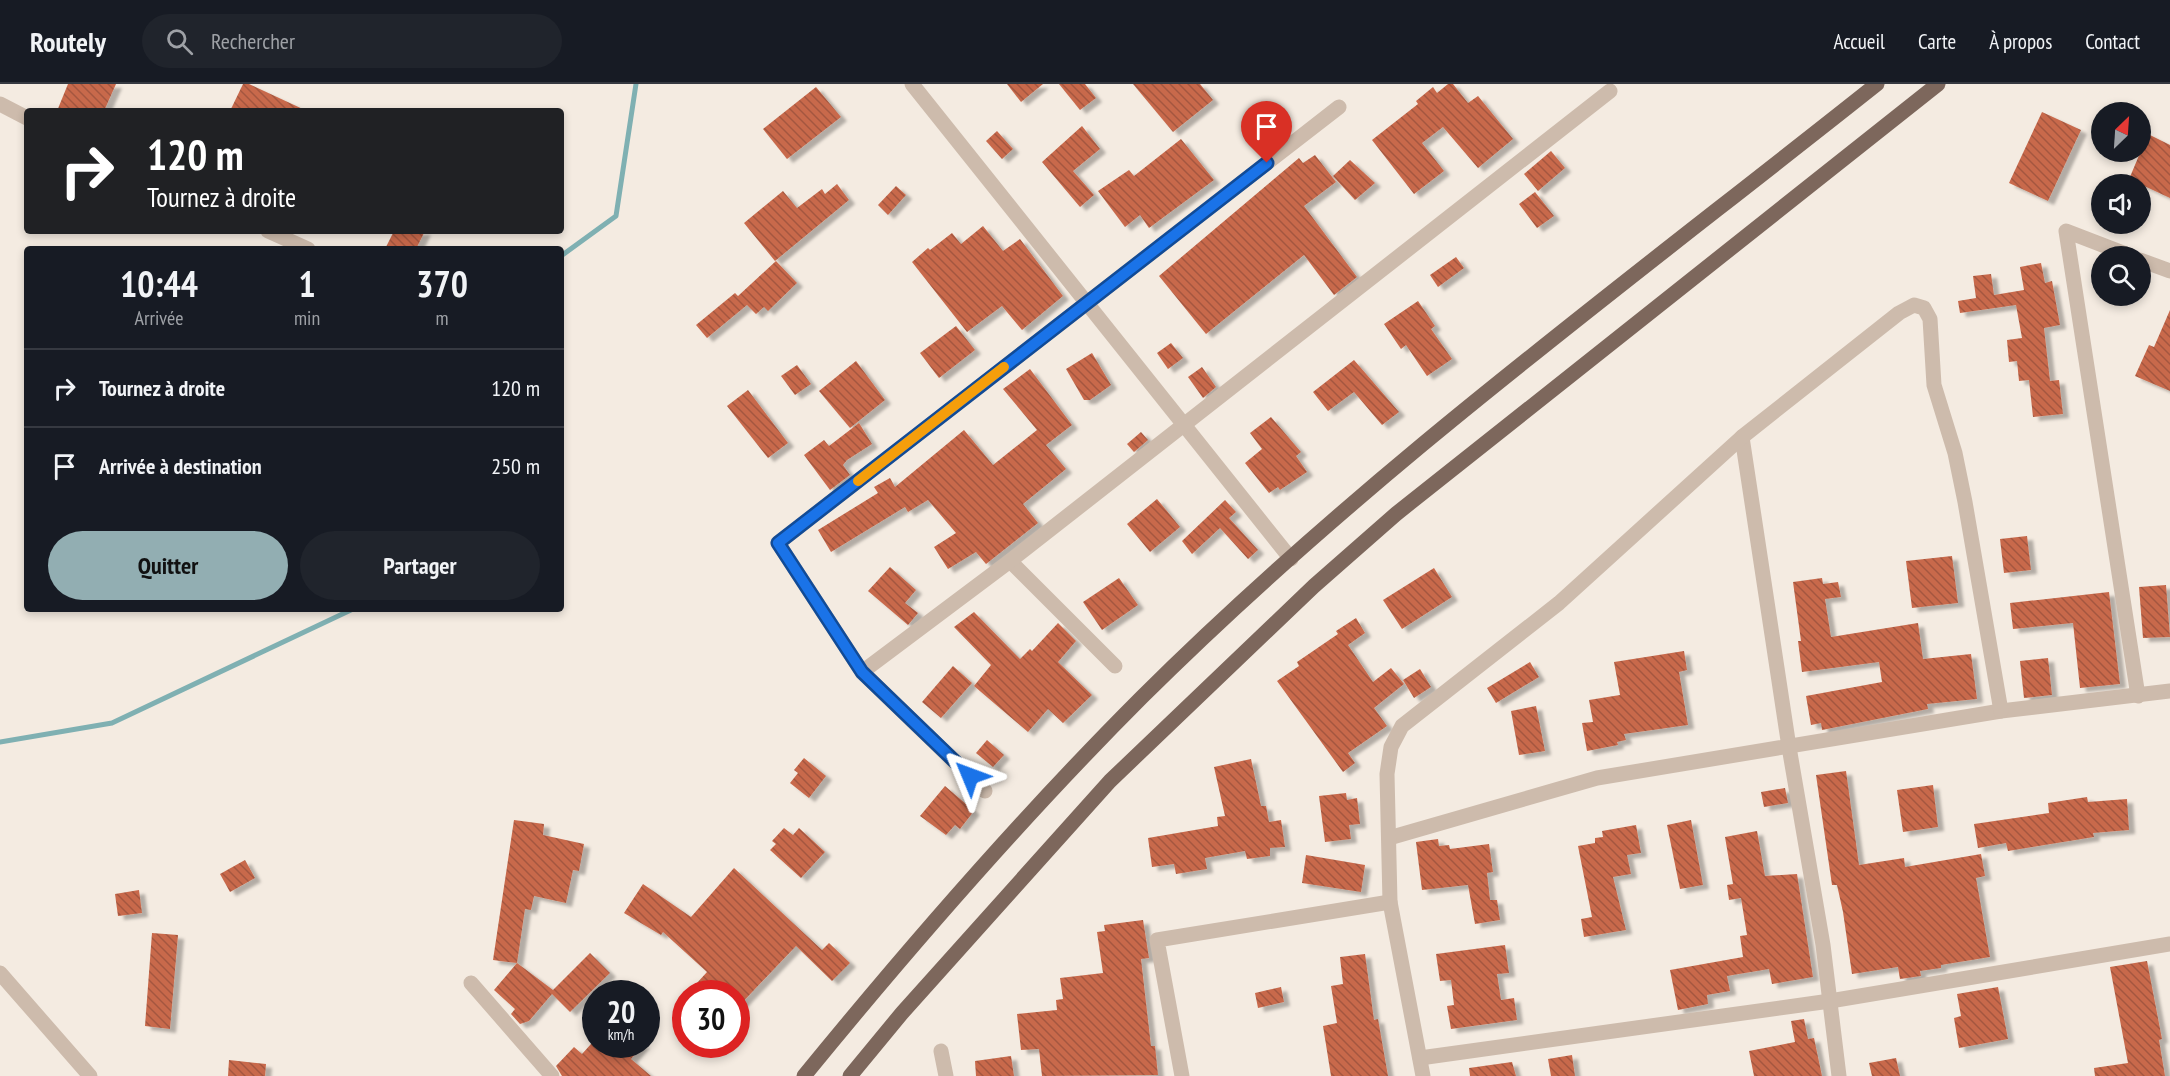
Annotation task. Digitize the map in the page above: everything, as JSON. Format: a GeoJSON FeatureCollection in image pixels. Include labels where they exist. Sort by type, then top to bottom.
{"type":"FeatureCollection","features":[{"type":"Feature","properties":{"kind":"main road"},"geometry":{"type":"LineString","coordinates":[[804,1076],[1022,822],[1144,695],[1291,559],[1455,418],[1877,84]]}},
{"type":"Feature","properties":{"kind":"main road"},"geometry":{"type":"LineString","coordinates":[[850,1076],[902,1013],[1110,781],[1314,586],[1405,507],[1938,84]]}},
{"type":"Feature","properties":{"kind":"street"},"geometry":{"type":"LineString","coordinates":[[912,84],[1291,559]]}},
{"type":"Feature","properties":{"kind":"street"},"geometry":{"type":"LineString","coordinates":[[862,672],[1010,561],[1610,91]]}},
{"type":"Feature","properties":{"kind":"street"},"geometry":{"type":"LineString","coordinates":[[0,104],[24,116]]}},
{"type":"Feature","properties":{"kind":"street"},"geometry":{"type":"LineString","coordinates":[[985,791],[862,672],[778,543],[1339,107]]}},
{"type":"Feature","properties":{"kind":"street"},"geometry":{"type":"LineString","coordinates":[[2105,246],[2066,231],[2138,696]]}},
{"type":"Feature","properties":{"kind":"street"},"geometry":{"type":"LineString","coordinates":[[275,234],[301,246]]}},
{"type":"Feature","properties":{"kind":"street"},"geometry":{"type":"LineString","coordinates":[[2151,264],[2170,272]]}},
{"type":"Feature","properties":{"kind":"street"},"geometry":{"type":"LineString","coordinates":[[1424,1076],[1389,902],[1387,774],[1391,747],[1402,726],[1559,603],[1742,437],[1899,313],[1914,305],[1924,308],[1930,319],[1934,385],[1955,453],[2001,711]]}},
{"type":"Feature","properties":{"kind":"street"},"geometry":{"type":"LineString","coordinates":[[1742,437],[1830,1001],[1839,1076]]}},
{"type":"Feature","properties":{"kind":"street"},"geometry":{"type":"LineString","coordinates":[[1010,561],[1115,666]]}},
{"type":"Feature","properties":{"kind":"street"},"geometry":{"type":"LineString","coordinates":[[1389,838],[1597,778],[2001,711],[2170,692]]}},
{"type":"Feature","properties":{"kind":"street"},"geometry":{"type":"LineString","coordinates":[[1182,1076],[1157,940],[1389,902]]}},
{"type":"Feature","properties":{"kind":"street"},"geometry":{"type":"LineString","coordinates":[[1420,1058],[1830,1001],[2170,944]]}},
{"type":"Feature","properties":{"kind":"street"},"geometry":{"type":"LineString","coordinates":[[0,973],[90,1076]]}},
{"type":"Feature","properties":{"kind":"street"},"geometry":{"type":"LineString","coordinates":[[471,983],[552,1076]]}},
{"type":"Feature","properties":{"kind":"street"},"geometry":{"type":"LineString","coordinates":[[941,1051],[946,1076]]}},
{"type":"Feature","properties":{"kind":"building"},"geometry":{"type":"Polygon","coordinates":[[[68,84],[116,84],[105,108],[58,108],[68,84]]]}},
{"type":"Feature","properties":{"kind":"building"},"geometry":{"type":"Polygon","coordinates":[[[243,84],[249,84],[301,108],[231,108],[243,84]]]}},
{"type":"Feature","properties":{"kind":"building"},"geometry":{"type":"Polygon","coordinates":[[[1007,84],[1043,84],[1021,102],[1007,84]]]}},
{"type":"Feature","properties":{"kind":"building"},"geometry":{"type":"Polygon","coordinates":[[[1059,84],[1085,84],[1096,98],[1080,110],[1059,84]]]}},
{"type":"Feature","properties":{"kind":"building"},"geometry":{"type":"Polygon","coordinates":[[[1133,84],[1200,84],[1213,100],[1173,132],[1133,84]]]}},
{"type":"Feature","properties":{"kind":"building"},"geometry":{"type":"Polygon","coordinates":[[[1448,84],[1453,84],[1468,103],[1478,96],[1513,139],[1478,168],[1443,127],[1422,143],[1444,171],[1414,194],[1372,140],[1418,104],[1416,101],[1433,87],[1437,93],[1448,84]]]}},
{"type":"Feature","properties":{"kind":"building"},"geometry":{"type":"Polygon","coordinates":[[[816,87],[841,117],[787,159],[763,129],[816,87]]]}},
{"type":"Feature","properties":{"kind":"building"},"geometry":{"type":"Polygon","coordinates":[[[2042,112],[2081,130],[2048,201],[2009,183],[2042,112]]]}},
{"type":"Feature","properties":{"kind":"building"},"geometry":{"type":"Polygon","coordinates":[[[1082,126],[1100,149],[1073,171],[1094,195],[1080,207],[1042,162],[1082,126]]]}},
{"type":"Feature","properties":{"kind":"building"},"geometry":{"type":"Polygon","coordinates":[[[997,131],[1013,149],[1002,159],[986,141],[997,131]]]}},
{"type":"Feature","properties":{"kind":"building"},"geometry":{"type":"Polygon","coordinates":[[[2151,136],[2170,145],[2170,198],[2151,189],[2151,174],[2131,174],[2136,162],[2151,162],[2151,136]]]}},
{"type":"Feature","properties":{"kind":"building"},"geometry":{"type":"Polygon","coordinates":[[[1181,139],[1214,180],[1149,228],[1140,215],[1125,227],[1098,191],[1129,170],[1134,176],[1181,139]]]}},
{"type":"Feature","properties":{"kind":"building"},"geometry":{"type":"Polygon","coordinates":[[[1551,151],[1565,168],[1538,191],[1524,174],[1551,151]]]}},
{"type":"Feature","properties":{"kind":"building"},"geometry":{"type":"Polygon","coordinates":[[[1315,155],[1336,182],[1304,206],[1357,277],[1334,295],[1304,255],[1206,334],[1159,276],[1299,158],[1303,163],[1315,155]]]}},
{"type":"Feature","properties":{"kind":"building"},"geometry":{"type":"Polygon","coordinates":[[[1350,160],[1375,183],[1355,200],[1333,176],[1350,160]]]}},
{"type":"Feature","properties":{"kind":"building"},"geometry":{"type":"Polygon","coordinates":[[[837,184],[849,200],[775,261],[744,223],[783,191],[797,208],[822,189],[825,194],[837,184]]]}},
{"type":"Feature","properties":{"kind":"building"},"geometry":{"type":"Polygon","coordinates":[[[896,186],[906,195],[888,215],[878,205],[896,186]]]}},
{"type":"Feature","properties":{"kind":"building"},"geometry":{"type":"Polygon","coordinates":[[[1535,192],[1554,216],[1537,228],[1519,204],[1535,192]]]}},
{"type":"Feature","properties":{"kind":"building"},"geometry":{"type":"Polygon","coordinates":[[[983,226],[1003,251],[1020,239],[1063,296],[1022,330],[1002,306],[967,332],[912,262],[928,248],[930,250],[952,233],[961,244],[983,226]]]}},
{"type":"Feature","properties":{"kind":"building"},"geometry":{"type":"Polygon","coordinates":[[[392,234],[424,234],[418,246],[386,246],[392,234]]]}},
{"type":"Feature","properties":{"kind":"building"},"geometry":{"type":"Polygon","coordinates":[[[1456,257],[1464,268],[1438,287],[1430,275],[1456,257]]]}},
{"type":"Feature","properties":{"kind":"building"},"geometry":{"type":"Polygon","coordinates":[[[776,261],[797,283],[768,311],[764,307],[756,314],[747,305],[707,338],[696,325],[735,293],[738,296],[776,261]]]}},
{"type":"Feature","properties":{"kind":"building"},"geometry":{"type":"Polygon","coordinates":[[[2041,263],[2045,283],[2052,281],[2060,325],[2044,328],[2050,381],[2059,380],[2063,414],[2033,417],[2029,380],[2019,381],[2017,361],[2009,362],[2007,340],[2022,338],[2016,305],[1960,313],[1958,301],[1976,298],[1973,276],[1991,274],[1994,295],[2024,290],[2020,267],[2041,263]]]}},
{"type":"Feature","properties":{"kind":"building"},"geometry":{"type":"Polygon","coordinates":[[[1418,301],[1435,326],[1431,329],[1452,359],[1427,376],[1406,345],[1401,349],[1384,324],[1418,301]]]}},
{"type":"Feature","properties":{"kind":"building"},"geometry":{"type":"Polygon","coordinates":[[[2170,310],[2170,391],[2135,376],[2149,345],[2154,347],[2170,310]]]}},
{"type":"Feature","properties":{"kind":"building"},"geometry":{"type":"Polygon","coordinates":[[[956,326],[975,350],[939,378],[920,353],[956,326]]]}},
{"type":"Feature","properties":{"kind":"building"},"geometry":{"type":"Polygon","coordinates":[[[1171,343],[1183,358],[1168,369],[1157,353],[1171,343]]]}},
{"type":"Feature","properties":{"kind":"building"},"geometry":{"type":"Polygon","coordinates":[[[1092,353],[1111,385],[1090,400],[1084,400],[1066,369],[1092,353]]]}},
{"type":"Feature","properties":{"kind":"building"},"geometry":{"type":"Polygon","coordinates":[[[1354,360],[1399,412],[1382,425],[1354,392],[1328,411],[1313,392],[1354,360]]]}},
{"type":"Feature","properties":{"kind":"building"},"geometry":{"type":"Polygon","coordinates":[[[856,361],[885,400],[850,428],[819,391],[856,361]]]}},
{"type":"Feature","properties":{"kind":"building"},"geometry":{"type":"Polygon","coordinates":[[[797,365],[811,384],[795,395],[781,376],[797,365]]]}},
{"type":"Feature","properties":{"kind":"building"},"geometry":{"type":"Polygon","coordinates":[[[1202,367],[1216,387],[1203,398],[1188,377],[1202,367]]]}},
{"type":"Feature","properties":{"kind":"building"},"geometry":{"type":"Polygon","coordinates":[[[1030,369],[1072,425],[1046,445],[1066,469],[1023,504],[1038,523],[986,564],[976,552],[948,569],[934,547],[956,533],[928,500],[908,512],[905,507],[831,552],[818,530],[878,493],[874,487],[890,478],[895,487],[964,430],[993,465],[1037,430],[1003,389],[1030,369]]]}},
{"type":"Feature","properties":{"kind":"building"},"geometry":{"type":"Polygon","coordinates":[[[748,390],[788,443],[768,458],[727,406],[748,390]]]}},
{"type":"Feature","properties":{"kind":"building"},"geometry":{"type":"Polygon","coordinates":[[[1271,417],[1301,452],[1296,456],[1307,472],[1280,490],[1278,487],[1269,493],[1245,463],[1262,449],[1250,433],[1271,417]]]}},
{"type":"Feature","properties":{"kind":"building"},"geometry":{"type":"Polygon","coordinates":[[[859,423],[872,444],[847,460],[843,465],[850,475],[830,490],[804,455],[824,440],[829,446],[859,423]]]}},
{"type":"Feature","properties":{"kind":"building"},"geometry":{"type":"Polygon","coordinates":[[[1141,432],[1148,440],[1134,452],[1127,444],[1141,432]]]}},
{"type":"Feature","properties":{"kind":"building"},"geometry":{"type":"Polygon","coordinates":[[[1157,499],[1180,527],[1150,552],[1127,524],[1157,499]]]}},
{"type":"Feature","properties":{"kind":"building"},"geometry":{"type":"Polygon","coordinates":[[[1225,500],[1236,512],[1229,518],[1258,550],[1248,559],[1220,528],[1192,554],[1182,541],[1225,500]]]}},
{"type":"Feature","properties":{"kind":"building"},"geometry":{"type":"Polygon","coordinates":[[[2027,536],[2031,570],[2004,573],[2000,539],[2027,536]]]}},
{"type":"Feature","properties":{"kind":"building"},"geometry":{"type":"Polygon","coordinates":[[[1952,556],[1958,603],[1912,608],[1906,561],[1952,556]]]}},
{"type":"Feature","properties":{"kind":"building"},"geometry":{"type":"Polygon","coordinates":[[[890,567],[916,590],[905,603],[918,613],[908,625],[868,591],[890,567]]]}},
{"type":"Feature","properties":{"kind":"building"},"geometry":{"type":"Polygon","coordinates":[[[1434,568],[1452,597],[1402,629],[1383,600],[1434,568]]]}},
{"type":"Feature","properties":{"kind":"building"},"geometry":{"type":"Polygon","coordinates":[[[1119,578],[1138,605],[1102,630],[1083,602],[1119,578]]]}},
{"type":"Feature","properties":{"kind":"building"},"geometry":{"type":"Polygon","coordinates":[[[1822,578],[1823,584],[1838,582],[1841,597],[1825,599],[1831,637],[1918,623],[1923,659],[1971,654],[1977,699],[1927,704],[1928,709],[1822,730],[1821,723],[1811,725],[1806,696],[1882,682],[1879,662],[1802,672],[1798,641],[1801,641],[1793,582],[1822,578]]]}},
{"type":"Feature","properties":{"kind":"building"},"geometry":{"type":"Polygon","coordinates":[[[2166,585],[2170,637],[2143,638],[2139,587],[2166,585]]]}},
{"type":"Feature","properties":{"kind":"building"},"geometry":{"type":"Polygon","coordinates":[[[2109,592],[2120,684],[2080,688],[2073,623],[2013,629],[2010,603],[2109,592]]]}},
{"type":"Feature","properties":{"kind":"building"},"geometry":{"type":"Polygon","coordinates":[[[974,612],[1020,659],[1030,649],[1032,651],[1058,623],[1076,641],[1058,662],[1092,695],[1063,723],[1048,709],[1028,732],[974,686],[991,665],[954,627],[974,612]]]}},
{"type":"Feature","properties":{"kind":"building"},"geometry":{"type":"Polygon","coordinates":[[[1356,618],[1365,633],[1348,645],[1373,682],[1391,668],[1404,684],[1374,708],[1387,726],[1348,753],[1355,763],[1343,772],[1277,681],[1299,666],[1297,662],[1338,634],[1336,631],[1356,618]]]}},
{"type":"Feature","properties":{"kind":"building"},"geometry":{"type":"Polygon","coordinates":[[[1684,651],[1687,670],[1679,672],[1688,725],[1624,734],[1626,740],[1617,742],[1618,745],[1587,751],[1582,723],[1593,722],[1589,700],[1620,695],[1614,662],[1684,651]]]}},
{"type":"Feature","properties":{"kind":"building"},"geometry":{"type":"Polygon","coordinates":[[[2048,658],[2052,695],[2024,698],[2020,661],[2048,658]]]}},
{"type":"Feature","properties":{"kind":"building"},"geometry":{"type":"Polygon","coordinates":[[[1530,662],[1539,677],[1496,703],[1487,688],[1530,662]]]}},
{"type":"Feature","properties":{"kind":"building"},"geometry":{"type":"Polygon","coordinates":[[[953,666],[972,683],[941,718],[922,702],[953,666]]]}},
{"type":"Feature","properties":{"kind":"building"},"geometry":{"type":"Polygon","coordinates":[[[1420,669],[1431,687],[1414,698],[1403,680],[1420,669]]]}},
{"type":"Feature","properties":{"kind":"building"},"geometry":{"type":"Polygon","coordinates":[[[1536,706],[1545,751],[1519,755],[1511,711],[1536,706]]]}},
{"type":"Feature","properties":{"kind":"building"},"geometry":{"type":"Polygon","coordinates":[[[987,740],[1004,755],[993,767],[976,753],[987,740]]]}},
{"type":"Feature","properties":{"kind":"building"},"geometry":{"type":"Polygon","coordinates":[[[804,758],[826,776],[809,798],[790,783],[798,773],[794,770],[804,758]]]}},
{"type":"Feature","properties":{"kind":"building"},"geometry":{"type":"Polygon","coordinates":[[[1251,759],[1261,806],[1266,806],[1269,822],[1281,820],[1285,847],[1270,848],[1270,856],[1247,859],[1245,851],[1205,858],[1207,869],[1176,874],[1174,864],[1152,867],[1148,838],[1218,826],[1217,817],[1225,816],[1214,767],[1251,759]]]}},
{"type":"Feature","properties":{"kind":"building"},"geometry":{"type":"Polygon","coordinates":[[[1846,771],[1859,865],[1904,858],[1905,867],[1981,854],[1985,876],[1976,878],[1990,957],[1941,965],[1941,968],[1920,971],[1921,976],[1900,979],[1898,967],[1852,974],[1837,885],[1832,885],[1816,775],[1846,771]]]}},
{"type":"Feature","properties":{"kind":"building"},"geometry":{"type":"Polygon","coordinates":[[[1933,785],[1938,827],[1903,832],[1897,790],[1933,785]]]}},
{"type":"Feature","properties":{"kind":"building"},"geometry":{"type":"Polygon","coordinates":[[[945,786],[974,811],[960,829],[955,825],[946,835],[920,816],[945,786]]]}},
{"type":"Feature","properties":{"kind":"building"},"geometry":{"type":"Polygon","coordinates":[[[1785,788],[1788,803],[1764,807],[1761,792],[1785,788]]]}},
{"type":"Feature","properties":{"kind":"building"},"geometry":{"type":"Polygon","coordinates":[[[1346,793],[1347,800],[1357,798],[1360,824],[1349,825],[1351,839],[1325,842],[1319,796],[1346,793]]]}},
{"type":"Feature","properties":{"kind":"building"},"geometry":{"type":"Polygon","coordinates":[[[2087,797],[2088,802],[2127,799],[2129,830],[2093,833],[2094,837],[2008,851],[2006,843],[1978,848],[1974,824],[2049,813],[2048,803],[2087,797]]]}},
{"type":"Feature","properties":{"kind":"building"},"geometry":{"type":"Polygon","coordinates":[[[514,820],[544,824],[543,835],[584,844],[579,871],[573,870],[566,903],[534,896],[531,910],[525,909],[517,963],[493,960],[514,820]]]}},
{"type":"Feature","properties":{"kind":"building"},"geometry":{"type":"Polygon","coordinates":[[[1691,820],[1703,885],[1680,889],[1667,825],[1691,820]]]}},
{"type":"Feature","properties":{"kind":"building"},"geometry":{"type":"Polygon","coordinates":[[[1636,825],[1641,853],[1627,855],[1631,874],[1613,877],[1626,930],[1584,937],[1581,919],[1592,917],[1578,846],[1595,843],[1595,838],[1603,837],[1602,831],[1636,825]]]}},
{"type":"Feature","properties":{"kind":"building"},"geometry":{"type":"Polygon","coordinates":[[[784,828],[793,835],[799,828],[825,852],[801,878],[770,850],[776,844],[772,841],[784,828]]]}},
{"type":"Feature","properties":{"kind":"building"},"geometry":{"type":"Polygon","coordinates":[[[1757,831],[1765,876],[1797,874],[1813,977],[1772,984],[1769,969],[1727,976],[1730,991],[1707,995],[1708,1004],[1678,1010],[1670,970],[1743,957],[1740,936],[1747,935],[1741,898],[1729,900],[1727,885],[1733,884],[1725,837],[1757,831]]]}},
{"type":"Feature","properties":{"kind":"building"},"geometry":{"type":"Polygon","coordinates":[[[1438,839],[1439,846],[1449,845],[1450,849],[1489,844],[1493,872],[1487,873],[1490,900],[1497,900],[1500,920],[1475,924],[1468,885],[1422,890],[1416,842],[1438,839]]]}},
{"type":"Feature","properties":{"kind":"building"},"geometry":{"type":"Polygon","coordinates":[[[1306,855],[1365,865],[1361,892],[1302,883],[1306,855]]]}},
{"type":"Feature","properties":{"kind":"building"},"geometry":{"type":"Polygon","coordinates":[[[245,860],[255,878],[230,892],[220,874],[245,860]]]}},
{"type":"Feature","properties":{"kind":"building"},"geometry":{"type":"Polygon","coordinates":[[[734,868],[822,950],[829,943],[850,963],[832,981],[796,946],[750,994],[750,980],[700,980],[707,972],[663,932],[661,935],[624,913],[643,884],[691,917],[734,868]]]}},
{"type":"Feature","properties":{"kind":"building"},"geometry":{"type":"Polygon","coordinates":[[[139,890],[142,913],[118,916],[115,894],[139,890]]]}},
{"type":"Feature","properties":{"kind":"building"},"geometry":{"type":"Polygon","coordinates":[[[1143,920],[1149,958],[1141,959],[1151,1046],[1155,1046],[1158,1075],[1042,1076],[1039,1049],[1021,1050],[1017,1014],[1057,1010],[1056,1000],[1063,999],[1060,978],[1103,973],[1097,932],[1105,931],[1104,925],[1143,920]]]}},
{"type":"Feature","properties":{"kind":"building"},"geometry":{"type":"Polygon","coordinates":[[[152,933],[178,935],[170,1029],[145,1026],[152,933]]]}},
{"type":"Feature","properties":{"kind":"building"},"geometry":{"type":"Polygon","coordinates":[[[1505,945],[1509,973],[1497,974],[1501,1000],[1514,998],[1517,1020],[1451,1029],[1447,1006],[1454,1005],[1451,980],[1440,981],[1436,954],[1505,945]]]}},
{"type":"Feature","properties":{"kind":"building"},"geometry":{"type":"Polygon","coordinates":[[[590,953],[610,973],[603,980],[582,980],[582,1000],[570,1012],[552,994],[529,1021],[520,1024],[511,1014],[515,1009],[494,990],[517,963],[553,990],[590,953]]]}},
{"type":"Feature","properties":{"kind":"building"},"geometry":{"type":"Polygon","coordinates":[[[1365,954],[1374,1020],[1378,1019],[1388,1076],[1331,1076],[1323,1026],[1337,1023],[1331,986],[1343,984],[1340,957],[1365,954]]]}},
{"type":"Feature","properties":{"kind":"building"},"geometry":{"type":"Polygon","coordinates":[[[2147,961],[2162,1039],[2159,1040],[2165,1076],[2095,1076],[2094,1068],[2128,1063],[2110,967],[2147,961]]]}},
{"type":"Feature","properties":{"kind":"building"},"geometry":{"type":"Polygon","coordinates":[[[1281,987],[1284,1002],[1258,1008],[1255,993],[1281,987]]]}},
{"type":"Feature","properties":{"kind":"building"},"geometry":{"type":"Polygon","coordinates":[[[1998,987],[2008,1039],[1959,1048],[1954,1018],[1961,1016],[1957,994],[1998,987]]]}},
{"type":"Feature","properties":{"kind":"building"},"geometry":{"type":"Polygon","coordinates":[[[1804,1019],[1808,1039],[1814,1038],[1822,1076],[1754,1076],[1749,1051],[1795,1042],[1791,1021],[1804,1019]]]}},
{"type":"Feature","properties":{"kind":"building"},"geometry":{"type":"Polygon","coordinates":[[[574,1047],[582,1054],[582,1058],[632,1058],[651,1076],[562,1076],[556,1066],[574,1047]]]}},
{"type":"Feature","properties":{"kind":"building"},"geometry":{"type":"Polygon","coordinates":[[[1572,1055],[1575,1076],[1551,1076],[1548,1059],[1572,1055]]]}},
{"type":"Feature","properties":{"kind":"building"},"geometry":{"type":"Polygon","coordinates":[[[1011,1056],[1014,1076],[976,1076],[975,1061],[1011,1056]]]}},
{"type":"Feature","properties":{"kind":"building"},"geometry":{"type":"Polygon","coordinates":[[[1896,1058],[1900,1076],[1872,1076],[1869,1063],[1896,1058]]]}},
{"type":"Feature","properties":{"kind":"building"},"geometry":{"type":"Polygon","coordinates":[[[229,1060],[266,1064],[265,1076],[228,1076],[229,1060]]]}},
{"type":"Feature","properties":{"kind":"building"},"geometry":{"type":"Polygon","coordinates":[[[1512,1062],[1516,1076],[1470,1076],[1469,1068],[1512,1062]]]}},
{"type":"Feature","properties":{"kind":"waterway"},"geometry":{"type":"LineString","coordinates":[[564,254],[616,216],[636,84]]}},
{"type":"Feature","properties":{"kind":"waterway"},"geometry":{"type":"LineString","coordinates":[[0,742],[112,723],[347,612]]}},
{"type":"Feature","properties":{"kind":"slow traffic"},"geometry":{"type":"LineString","coordinates":[[858,481],[1004,367]]}},
{"type":"Feature","properties":{"kind":"route"},"geometry":{"type":"LineString","coordinates":[[970,776],[862,672],[778,543],[1267,163]]}}]}
